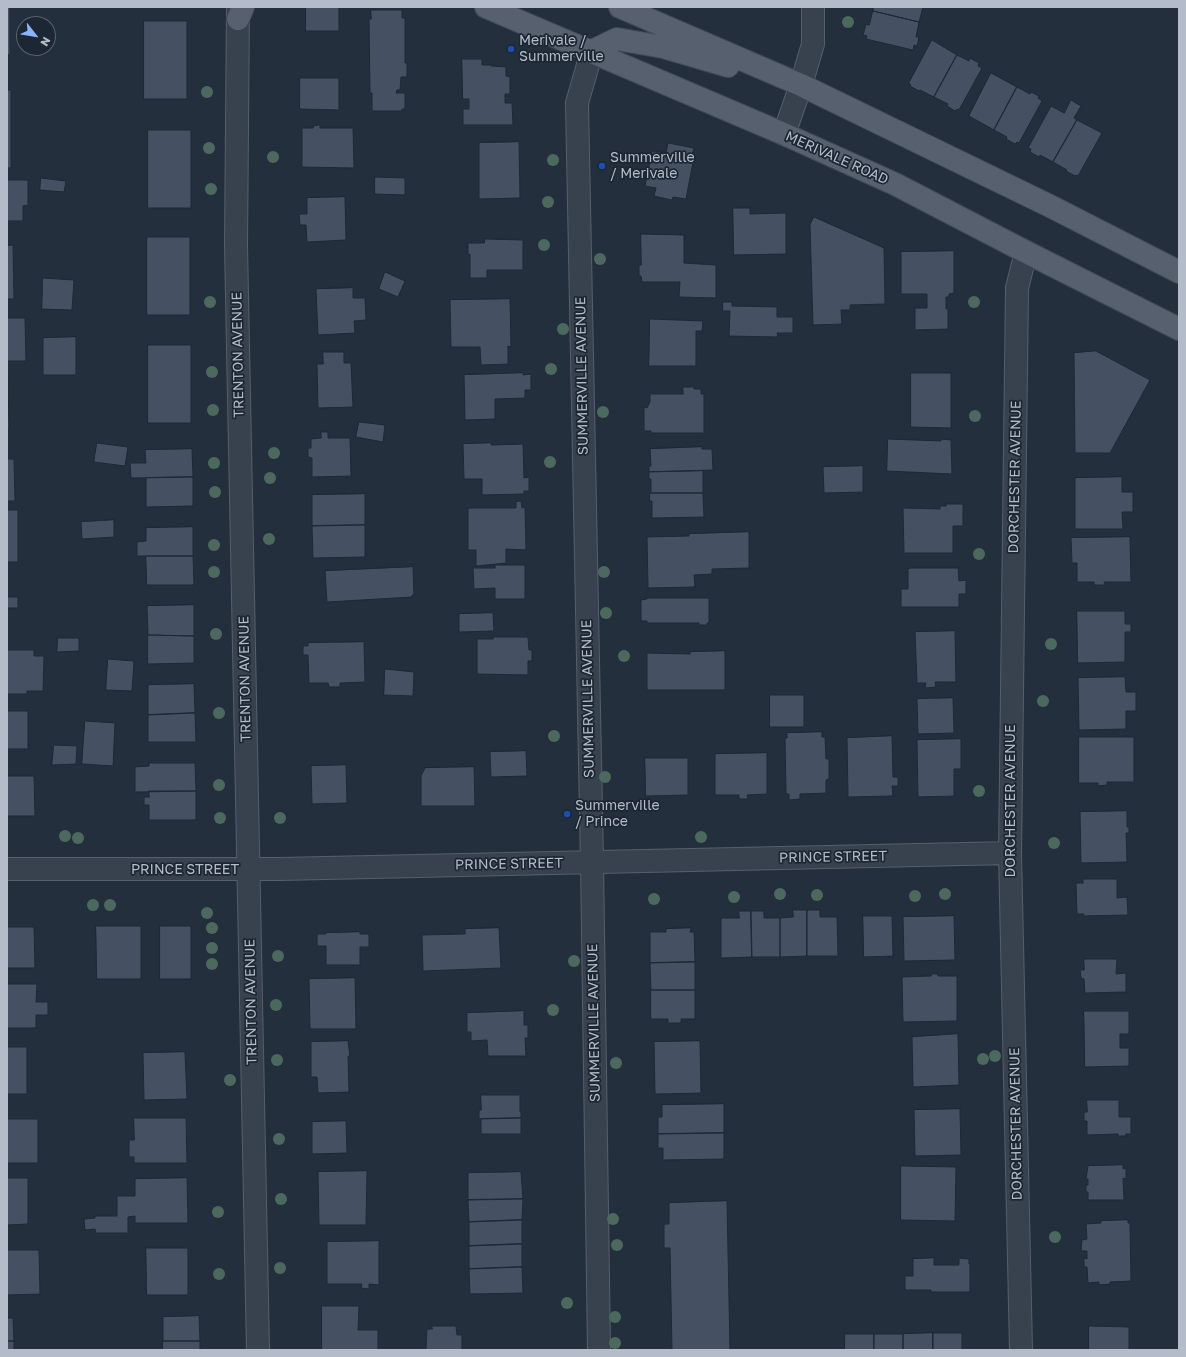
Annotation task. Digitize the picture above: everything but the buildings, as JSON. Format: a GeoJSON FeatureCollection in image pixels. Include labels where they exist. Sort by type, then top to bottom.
{"type":"FeatureCollection","features":[{"type":"Feature","properties":{"kind":"main road","name":"MERIVALE ROAD"},"geometry":{"type":"LineString","coordinates":[[486,7],[784,134],[895,184],[1179,329]]}},
{"type":"Feature","properties":{"kind":"main road"},"geometry":{"type":"LineString","coordinates":[[620,7],[801,85],[1052,207],[1179,272]]}},
{"type":"Feature","properties":{"kind":"main road"},"geometry":{"type":"LineString","coordinates":[[592,51],[617,38],[663,46],[716,63],[801,85]]}},
{"type":"Feature","properties":{"kind":"street"},"geometry":{"type":"LineString","coordinates":[[784,134],[813,44],[813,7]]}},
{"type":"Feature","properties":{"kind":"street","name":"TRENTON AVENUE"},"geometry":{"type":"LineString","coordinates":[[240,11],[236,246],[258,1350]]}},
{"type":"Feature","properties":{"kind":"street","name":"SUMMERVILLE AVENUE"},"geometry":{"type":"LineString","coordinates":[[592,51],[577,103],[592,862],[599,1350]]}},
{"type":"Feature","properties":{"kind":"street","name":"DORCHESTER AVENUE"},"geometry":{"type":"LineString","coordinates":[[1021,1350],[1010,852],[1017,288],[1026,252]]}},
{"type":"Feature","properties":{"kind":"street","name":"PRINCE STREET"},"geometry":{"type":"LineString","coordinates":[[7,869],[248,870],[1010,852]]}},
{"type":"Feature","properties":{"kind":"place","name":"Merivale / Summerville"},"geometry":{"type":"Point","coordinates":[511,49]}},
{"type":"Feature","properties":{"kind":"place","name":"Summerville / Merivale"},"geometry":{"type":"Point","coordinates":[602,166]}},
{"type":"Feature","properties":{"kind":"place","name":"Summerville / Prince"},"geometry":{"type":"Point","coordinates":[567,814]}}]}
